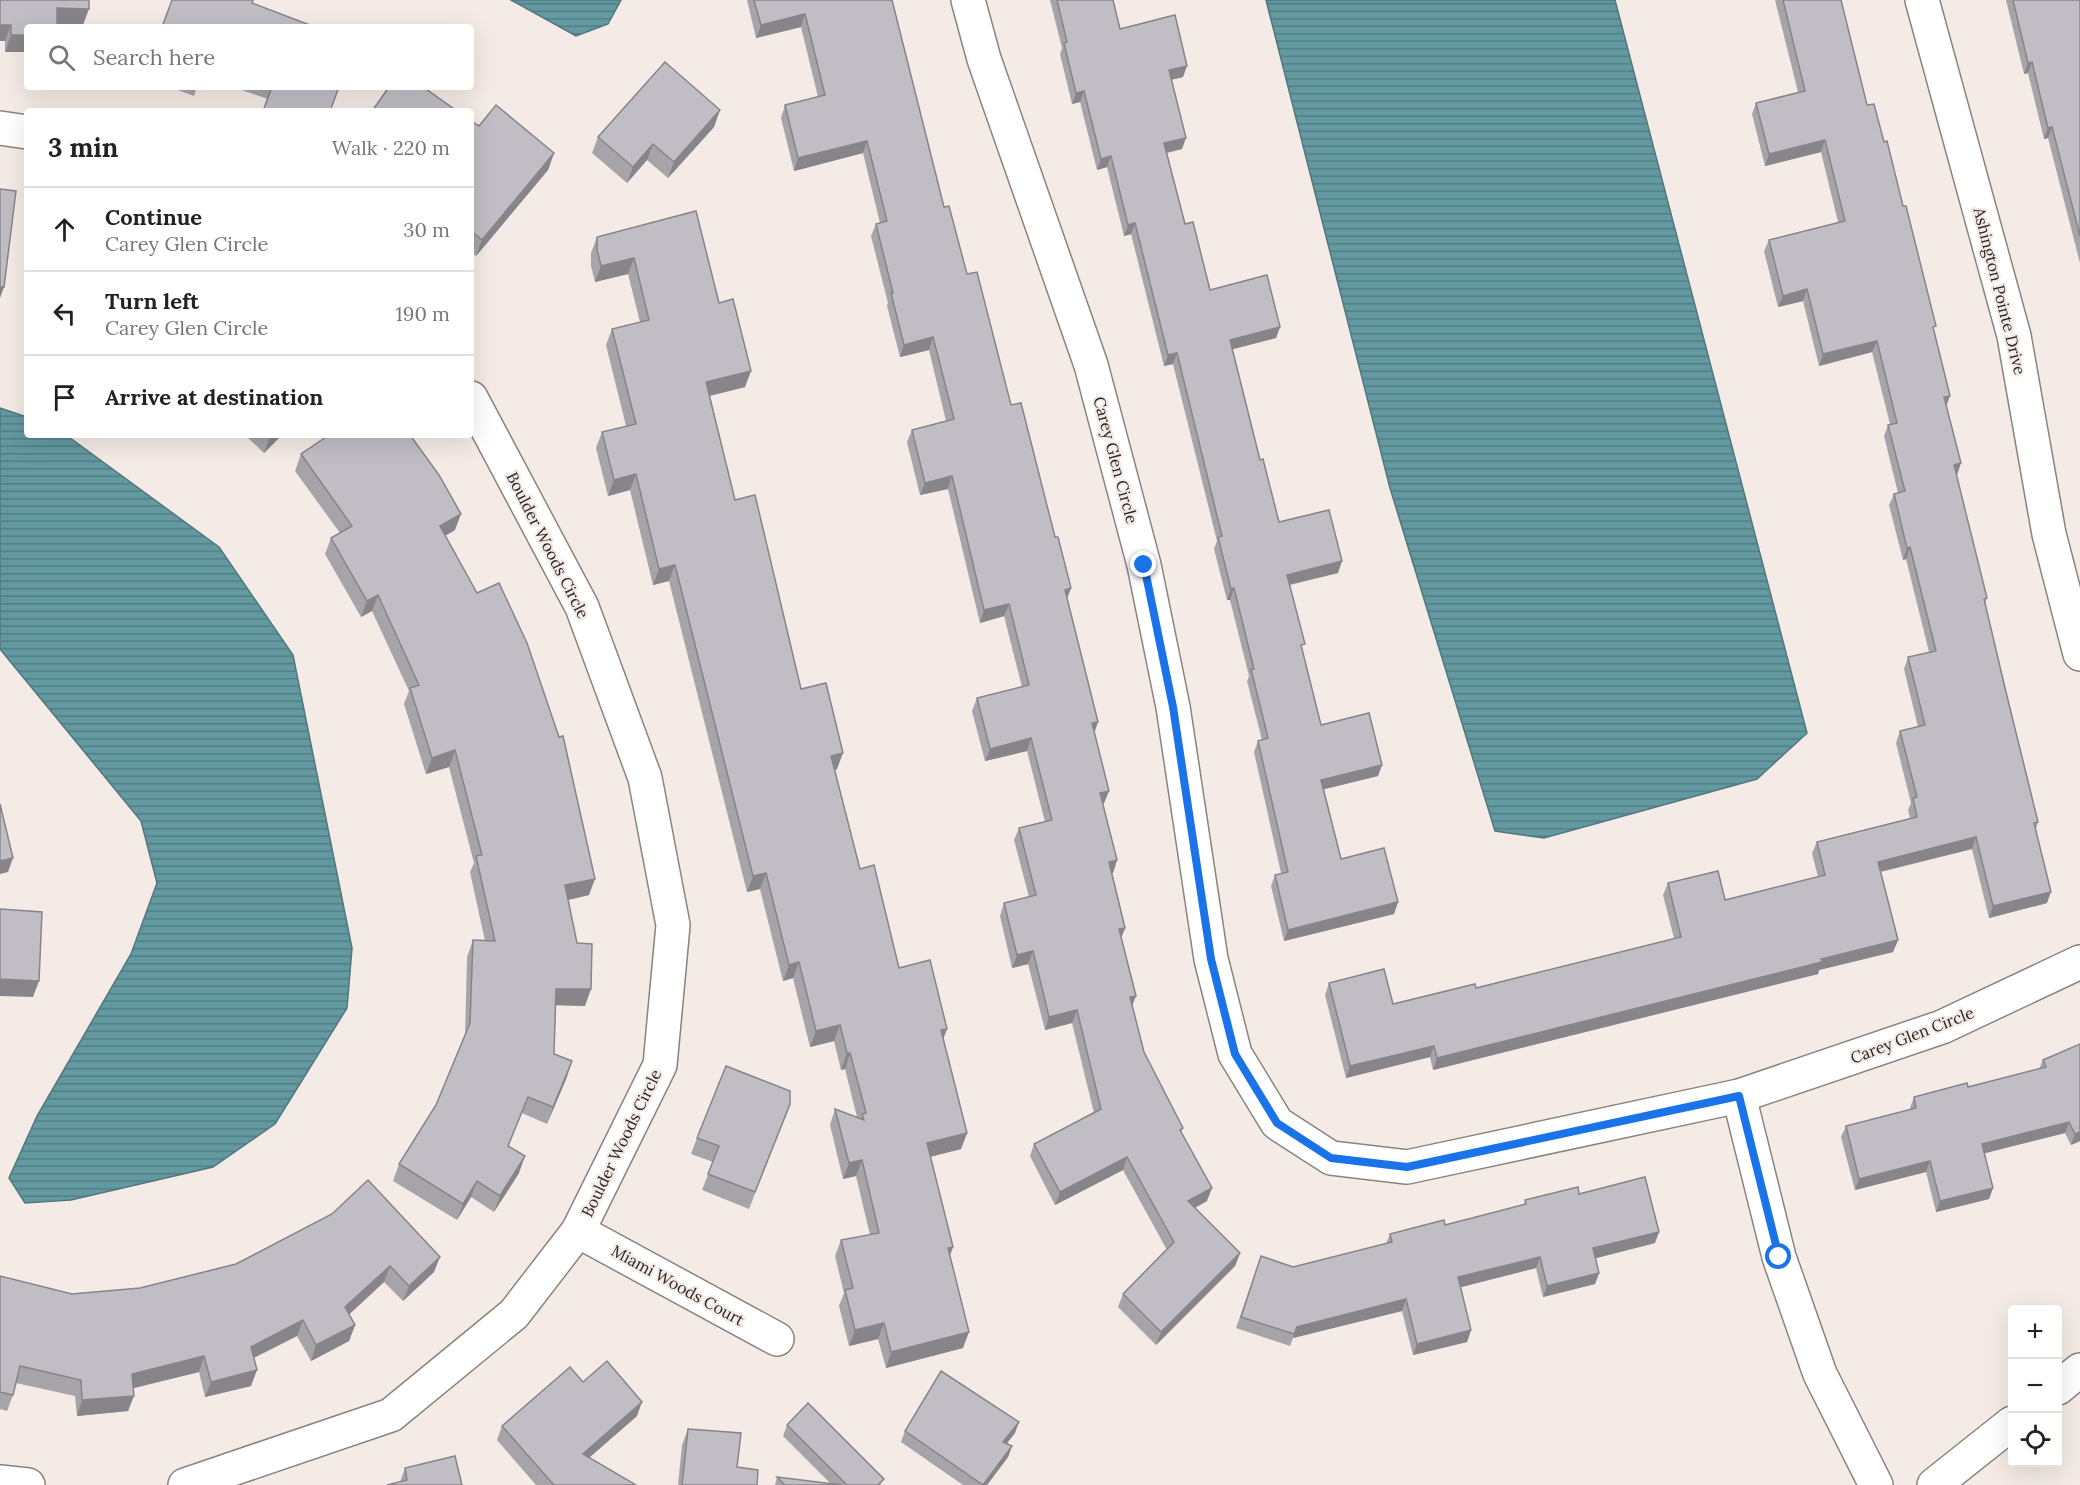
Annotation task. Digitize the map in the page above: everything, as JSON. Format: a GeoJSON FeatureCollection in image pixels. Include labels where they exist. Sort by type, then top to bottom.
{"type":"FeatureCollection","features":[{"type":"Feature","properties":{"kind":"street","name":"Carey Glen Circle"},"geometry":{"type":"LineString","coordinates":[[968,0],[984,59],[1091,365],[1144,565],[1173,707],[1211,959],[1235,1054],[1277,1123],[1331,1158],[1407,1167],[1739,1096],[1942,1027],[2080,962]]}},
{"type":"Feature","properties":{"kind":"street","name":"Ashington Pointe Drive"},"geometry":{"type":"LineString","coordinates":[[1922,0],[2014,336],[2049,534],[2080,654]]}},
{"type":"Feature","properties":{"kind":"street"},"geometry":{"type":"LineString","coordinates":[[0,128],[24,132]]}},
{"type":"Feature","properties":{"kind":"street","name":"Boulder Woods Circle"},"geometry":{"type":"LineString","coordinates":[[185,1485],[391,1415],[514,1314],[578,1231],[660,1065],[673,925],[645,778],[582,607],[474,405]]}},
{"type":"Feature","properties":{"kind":"street"},"geometry":{"type":"LineString","coordinates":[[1739,1096],[1779,1257],[1820,1374],[1876,1485]]}},
{"type":"Feature","properties":{"kind":"street","name":"Miami Woods Court"},"geometry":{"type":"LineString","coordinates":[[578,1231],[777,1339]]}},
{"type":"Feature","properties":{"kind":"street"},"geometry":{"type":"LineString","coordinates":[[2062,1385],[2080,1370]]}},
{"type":"Feature","properties":{"kind":"street"},"geometry":{"type":"LineString","coordinates":[[1934,1485],[2008,1427]]}},
{"type":"Feature","properties":{"kind":"street"},"geometry":{"type":"LineString","coordinates":[[0,1482],[28,1485]]}},
{"type":"Feature","properties":{"kind":"water"},"geometry":{"type":"Polygon","coordinates":[[[511,0],[621,0],[608,24],[576,36],[511,0]]]}},
{"type":"Feature","properties":{"kind":"water"},"geometry":{"type":"Polygon","coordinates":[[[1266,0],[1615,0],[1807,733],[1757,779],[1544,838],[1495,831],[1390,488],[1266,0]]]}},
{"type":"Feature","properties":{"kind":"water"},"geometry":{"type":"Polygon","coordinates":[[[0,408],[24,416],[24,438],[70,438],[219,547],[293,655],[352,948],[347,1008],[275,1124],[213,1167],[71,1200],[25,1203],[9,1178],[37,1116],[131,954],[157,883],[141,821],[0,649],[0,408]]]}},
{"type":"Feature","properties":{"kind":"building"},"geometry":{"type":"Polygon","coordinates":[[[0,0],[89,0],[89,9],[57,8],[57,24],[24,24],[24,35],[11,35],[11,25],[0,25],[0,0]]]}},
{"type":"Feature","properties":{"kind":"building"},"geometry":{"type":"Polygon","coordinates":[[[172,0],[253,0],[252,3],[307,24],[163,24],[172,0]]]}},
{"type":"Feature","properties":{"kind":"building"},"geometry":{"type":"Polygon","coordinates":[[[754,0],[892,0],[944,207],[949,206],[967,274],[977,272],[1011,405],[1021,403],[1055,537],[1058,537],[1071,588],[1065,590],[1098,722],[1092,723],[1109,791],[1100,793],[1117,860],[1109,862],[1125,928],[1119,929],[1136,996],[1130,997],[1144,1052],[1183,1128],[1180,1130],[1212,1188],[1188,1201],[1240,1253],[1161,1332],[1123,1294],[1174,1242],[1127,1157],[1060,1192],[1034,1144],[1101,1109],[1077,1010],[1049,1017],[1033,951],[1017,955],[1004,903],[1036,895],[1019,828],[1052,820],[1031,738],[990,749],[977,698],[1029,685],[1009,604],[984,610],[952,476],[925,483],[912,430],[954,419],[933,337],[904,345],[876,224],[887,221],[867,141],[798,158],[785,105],[825,95],[805,14],[761,25],[754,0]]]}},
{"type":"Feature","properties":{"kind":"building"},"geometry":{"type":"Polygon","coordinates":[[[1057,0],[1113,0],[1120,29],[1175,15],[1187,66],[1169,70],[1186,138],[1164,143],[1185,224],[1193,222],[1210,290],[1267,275],[1280,327],[1230,340],[1260,460],[1263,459],[1279,522],[1329,510],[1342,561],[1287,575],[1305,644],[1301,645],[1321,725],[1369,713],[1382,765],[1321,780],[1341,859],[1384,848],[1398,902],[1288,930],[1275,875],[1288,872],[1258,741],[1268,738],[1234,588],[1231,589],[1218,537],[1222,536],[1177,353],[1168,355],[1135,223],[1128,225],[1111,156],[1101,159],[1084,91],[1076,93],[1057,0]]]}},
{"type":"Feature","properties":{"kind":"building"},"geometry":{"type":"Polygon","coordinates":[[[1783,0],[1841,0],[1867,105],[1874,104],[1884,142],[1887,141],[1936,326],[1933,327],[1950,396],[1944,397],[1961,463],[1954,465],[2038,822],[2034,823],[2051,892],[1993,906],[1976,837],[1878,862],[1898,940],[1821,959],[1822,962],[1437,1058],[1434,1046],[1350,1066],[1329,983],[1384,969],[1393,1004],[1475,984],[1476,988],[1681,937],[1668,883],[1718,871],[1725,900],[1825,875],[1817,842],[1917,817],[1913,798],[1917,797],[1900,731],[1925,725],[1908,657],[1936,651],[1894,494],[1905,491],[1888,425],[1897,423],[1877,341],[1823,354],[1807,289],[1783,296],[1769,240],[1845,221],[1825,140],[1769,154],[1756,103],[1805,91],[1783,0]]]}},
{"type":"Feature","properties":{"kind":"building"},"geometry":{"type":"Polygon","coordinates":[[[2013,0],[2080,0],[2080,236],[2052,127],[2048,128],[2032,62],[2028,63],[2013,0]]]}},
{"type":"Feature","properties":{"kind":"building"},"geometry":{"type":"Polygon","coordinates":[[[665,62],[720,110],[674,162],[653,144],[633,167],[598,137],[665,62]]]}},
{"type":"Feature","properties":{"kind":"building"},"geometry":{"type":"Polygon","coordinates":[[[271,90],[338,90],[331,108],[264,108],[271,90]]]}},
{"type":"Feature","properties":{"kind":"building"},"geometry":{"type":"Polygon","coordinates":[[[387,90],[427,90],[453,108],[374,108],[387,90]]]}},
{"type":"Feature","properties":{"kind":"building"},"geometry":{"type":"Polygon","coordinates":[[[496,105],[554,153],[482,240],[474,233],[474,123],[479,126],[496,105]]]}},
{"type":"Feature","properties":{"kind":"building"},"geometry":{"type":"Polygon","coordinates":[[[0,189],[16,191],[4,287],[0,287],[0,189]]]}},
{"type":"Feature","properties":{"kind":"building"},"geometry":{"type":"Polygon","coordinates":[[[696,211],[719,303],[733,299],[751,371],[706,382],[735,500],[755,495],[801,689],[826,683],[843,753],[831,756],[860,869],[874,865],[899,968],[930,960],[947,1029],[941,1030],[967,1133],[927,1143],[953,1247],[948,1248],[969,1332],[891,1352],[884,1323],[855,1330],[845,1290],[853,1288],[841,1240],[879,1233],[862,1160],[849,1163],[835,1109],[864,1120],[862,1114],[866,1113],[850,1053],[847,1053],[840,1025],[816,1031],[799,962],[789,965],[766,873],[753,876],[675,565],[659,569],[636,474],[614,480],[602,432],[636,424],[612,329],[649,320],[634,258],[601,266],[597,237],[696,211]]]}},
{"type":"Feature","properties":{"kind":"building"},"geometry":{"type":"Polygon","coordinates":[[[325,438],[412,438],[439,475],[461,514],[440,526],[477,593],[499,583],[527,643],[559,737],[563,736],[595,879],[565,885],[577,943],[592,944],[591,989],[556,989],[554,1054],[572,1061],[553,1107],[528,1097],[508,1146],[525,1156],[500,1196],[477,1181],[463,1204],[399,1164],[436,1105],[470,1023],[473,940],[495,941],[476,856],[482,855],[455,750],[432,758],[410,688],[419,685],[378,595],[367,601],[331,538],[352,526],[301,454],[325,438]]]}},
{"type":"Feature","properties":{"kind":"building"},"geometry":{"type":"Polygon","coordinates":[[[0,804],[13,858],[0,861],[0,804]]]}},
{"type":"Feature","properties":{"kind":"building"},"geometry":{"type":"Polygon","coordinates":[[[0,909],[42,912],[39,981],[0,979],[0,909]]]}},
{"type":"Feature","properties":{"kind":"building"},"geometry":{"type":"Polygon","coordinates":[[[2080,1044],[2080,1132],[2075,1134],[2069,1122],[1982,1144],[1993,1188],[1940,1201],[1930,1161],[1859,1179],[1846,1126],[1916,1108],[1914,1097],[1967,1083],[1968,1087],[2046,1067],[2043,1060],[2080,1044]]]}},
{"type":"Feature","properties":{"kind":"building"},"geometry":{"type":"Polygon","coordinates":[[[726,1066],[790,1091],[790,1104],[755,1192],[708,1174],[719,1146],[697,1138],[726,1066]]]}},
{"type":"Feature","properties":{"kind":"building"},"geometry":{"type":"Polygon","coordinates":[[[1645,1177],[1659,1232],[1593,1248],[1599,1273],[1547,1286],[1540,1257],[1458,1277],[1471,1330],[1417,1344],[1406,1299],[1297,1327],[1294,1334],[1241,1317],[1261,1256],[1293,1267],[1392,1242],[1390,1234],[1444,1220],[1445,1225],[1526,1204],[1525,1200],[1578,1187],[1579,1194],[1645,1177]]]}},
{"type":"Feature","properties":{"kind":"building"},"geometry":{"type":"Polygon","coordinates":[[[368,1180],[440,1257],[409,1286],[390,1266],[345,1307],[355,1325],[316,1345],[303,1320],[251,1347],[257,1370],[211,1382],[204,1356],[132,1374],[134,1396],[82,1400],[81,1380],[20,1366],[13,1395],[0,1392],[0,1276],[72,1294],[140,1288],[236,1264],[332,1214],[368,1180]]]}},
{"type":"Feature","properties":{"kind":"building"},"geometry":{"type":"Polygon","coordinates":[[[607,1361],[642,1402],[583,1454],[636,1485],[554,1485],[502,1426],[570,1367],[583,1382],[607,1361]]]}},
{"type":"Feature","properties":{"kind":"building"},"geometry":{"type":"Polygon","coordinates":[[[941,1371],[1019,1422],[1003,1442],[1012,1446],[983,1485],[905,1431],[941,1371]]]}},
{"type":"Feature","properties":{"kind":"building"},"geometry":{"type":"Polygon","coordinates":[[[808,1403],[884,1479],[878,1485],[847,1485],[787,1425],[808,1403]]]}},
{"type":"Feature","properties":{"kind":"building"},"geometry":{"type":"Polygon","coordinates":[[[688,1429],[741,1433],[737,1467],[758,1470],[757,1485],[682,1485],[688,1429]]]}},
{"type":"Feature","properties":{"kind":"building"},"geometry":{"type":"Polygon","coordinates":[[[455,1456],[462,1485],[387,1485],[407,1480],[405,1468],[455,1456]]]}},
{"type":"Feature","properties":{"kind":"building"},"geometry":{"type":"Polygon","coordinates":[[[777,1477],[842,1485],[785,1485],[777,1477]]]}},
{"type":"Feature","properties":{"kind":"route"},"geometry":{"type":"LineString","coordinates":[[1144,565],[1173,707],[1211,959],[1235,1054],[1277,1123],[1331,1158],[1407,1167],[1739,1096],[1779,1257]]}}]}
